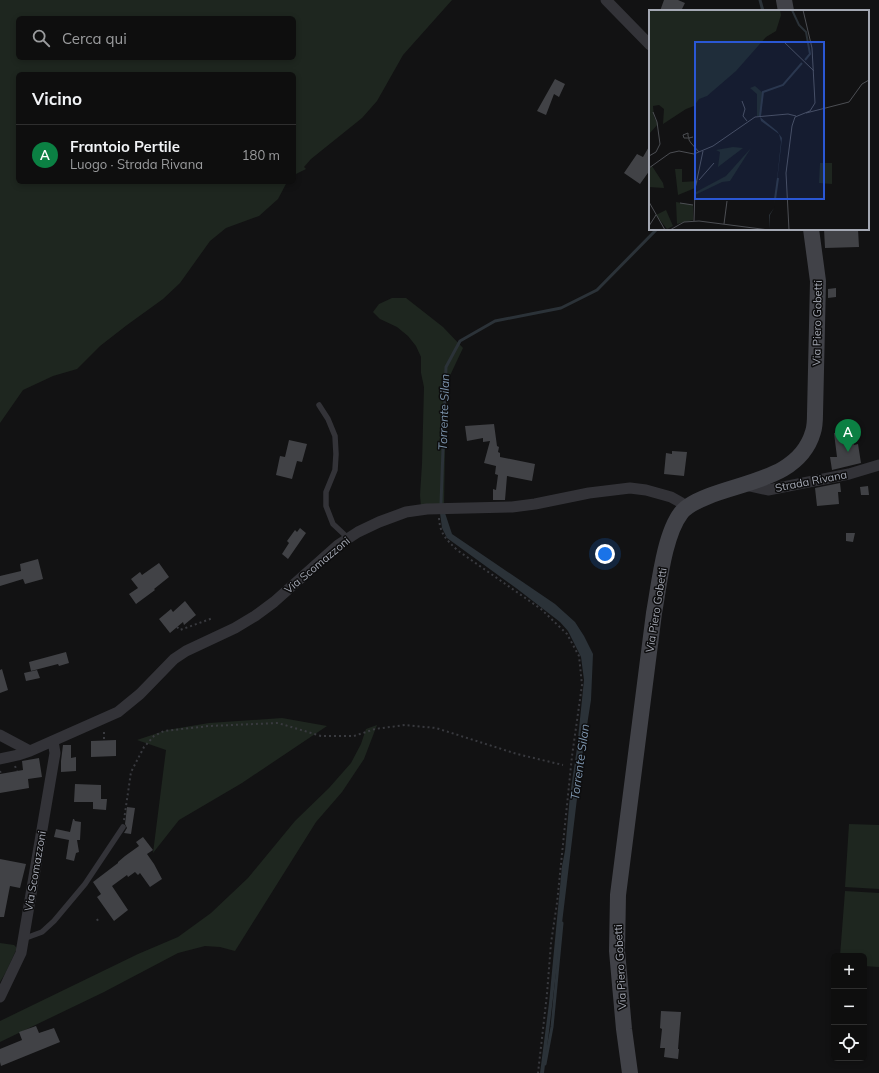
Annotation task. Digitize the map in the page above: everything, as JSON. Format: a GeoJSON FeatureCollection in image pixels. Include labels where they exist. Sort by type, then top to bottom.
{"type":"FeatureCollection","features":[{"type":"Feature","properties":{"kind":"street"},"geometry":{"type":"LineString","coordinates":[[606,0],[649,44]]}},
{"type":"Feature","properties":{"kind":"street"},"geometry":{"type":"LineString","coordinates":[[784,0],[786,10]]}},
{"type":"Feature","properties":{"kind":"street","name":"Via Piero Gobetti"},"geometry":{"type":"LineString","coordinates":[[630,1073],[624,1029],[617,951],[618,895],[654,613],[661,572],[673,526],[681,513],[687,507],[716,493],[768,477],[783,469],[801,456],[809,443],[814,431],[815,414],[818,280],[811,230]]}},
{"type":"Feature","properties":{"kind":"street","name":"Strada Rivana"},"geometry":{"type":"LineString","coordinates":[[741,485],[768,490],[849,474],[879,465]]}},
{"type":"Feature","properties":{"kind":"street","name":"Via Scomazzoni"},"geometry":{"type":"LineString","coordinates":[[0,759],[30,751],[76,732],[118,712],[140,694],[174,659],[186,651],[235,628],[255,616],[274,602],[338,545],[348,538],[379,522],[406,512],[438,508],[512,507],[535,504],[590,492],[630,488],[646,490],[671,497],[687,507]]}},
{"type":"Feature","properties":{"kind":"street"},"geometry":{"type":"LineString","coordinates":[[0,735],[30,751]]}},
{"type":"Feature","properties":{"kind":"street","name":"Via Scomazzoni"},"geometry":{"type":"LineString","coordinates":[[0,997],[21,953],[56,753],[53,741]]}},
{"type":"Feature","properties":{"kind":"lane"},"geometry":{"type":"LineString","coordinates":[[319,405],[328,419],[335,436],[335,470],[326,492],[326,506],[333,524],[348,538]]}},
{"type":"Feature","properties":{"kind":"lane"},"geometry":{"type":"LineString","coordinates":[[23,939],[42,932],[54,921],[85,884],[123,827]]}},
{"type":"Feature","properties":{"kind":"path"},"geometry":{"type":"LineString","coordinates":[[438,508],[439,527],[446,539],[457,550],[541,609],[567,634],[579,656],[582,685],[572,756],[538,1073]]}},
{"type":"Feature","properties":{"kind":"path"},"geometry":{"type":"LineString","coordinates":[[177,627],[180,630],[213,618]]}},
{"type":"Feature","properties":{"kind":"path"},"geometry":{"type":"LineString","coordinates":[[123,827],[131,772],[144,747],[154,736],[164,731],[209,726],[278,723],[321,736],[354,736],[375,729],[405,725],[436,728],[517,754],[564,765]]}},
{"type":"Feature","properties":{"kind":"path"},"geometry":{"type":"LineString","coordinates":[[104,726],[104,739]]}},
{"type":"Feature","properties":{"kind":"path"},"geometry":{"type":"LineString","coordinates":[[15,766],[17,771]]}},
{"type":"Feature","properties":{"kind":"shaded area"},"geometry":{"type":"Polygon","coordinates":[[[0,0],[452,0],[403,55],[377,101],[362,118],[311,159],[304,167],[306,169],[296,174],[296,72],[16,72],[16,184],[286,184],[278,199],[259,216],[226,228],[210,241],[180,283],[163,299],[100,346],[77,369],[53,376],[23,390],[0,423],[0,0]]]}},
{"type":"Feature","properties":{"kind":"shaded area"},"geometry":{"type":"Polygon","coordinates":[[[392,298],[406,298],[443,327],[463,348],[446,384],[444,508],[421,507],[420,495],[424,387],[421,373],[421,357],[416,346],[408,336],[397,327],[380,319],[373,312],[379,304],[392,298]]]}},
{"type":"Feature","properties":{"kind":"shaded area"},"geometry":{"type":"Polygon","coordinates":[[[282,718],[327,726],[242,783],[179,820],[153,853],[166,750],[137,740],[167,730],[209,723],[282,718]]]}},
{"type":"Feature","properties":{"kind":"shaded area"},"geometry":{"type":"Polygon","coordinates":[[[377,725],[364,759],[342,792],[316,822],[235,951],[220,947],[205,946],[178,953],[104,992],[0,1042],[0,1021],[138,954],[178,937],[211,913],[248,878],[295,821],[329,788],[351,763],[361,744],[366,729],[377,725]]]}},
{"type":"Feature","properties":{"kind":"shaded area"},"geometry":{"type":"Polygon","coordinates":[[[849,824],[879,825],[879,889],[845,887],[849,824]]]}},
{"type":"Feature","properties":{"kind":"shaded area"},"geometry":{"type":"Polygon","coordinates":[[[845,891],[879,893],[879,967],[867,966],[867,953],[840,953],[845,891]]]}},
{"type":"Feature","properties":{"kind":"shaded area"},"geometry":{"type":"Polygon","coordinates":[[[0,943],[14,945],[17,948],[0,982],[0,943]]]}},
{"type":"Feature","properties":{"kind":"water"},"geometry":{"type":"Polygon","coordinates":[[[440,513],[445,513],[452,534],[555,604],[575,622],[593,654],[591,700],[582,757],[544,1073],[540,1073],[584,680],[581,657],[568,631],[560,622],[447,538],[442,528],[440,513]]]}},
{"type":"Feature","properties":{"kind":"building"},"geometry":{"type":"Polygon","coordinates":[[[664,0],[678,0],[685,3],[682,10],[660,10],[664,0]]]}},
{"type":"Feature","properties":{"kind":"building"},"geometry":{"type":"Polygon","coordinates":[[[555,79],[565,84],[559,97],[554,94],[546,115],[537,111],[555,79]]]}},
{"type":"Feature","properties":{"kind":"building"},"geometry":{"type":"Polygon","coordinates":[[[649,147],[649,171],[640,184],[624,173],[637,154],[643,157],[649,147]]]}},
{"type":"Feature","properties":{"kind":"building"},"geometry":{"type":"Polygon","coordinates":[[[824,230],[858,230],[859,247],[825,248],[824,230]]]}},
{"type":"Feature","properties":{"kind":"building"},"geometry":{"type":"Polygon","coordinates":[[[836,288],[836,297],[828,298],[828,289],[836,288]]]}},
{"type":"Feature","properties":{"kind":"building"},"geometry":{"type":"Polygon","coordinates":[[[494,424],[500,457],[535,464],[532,481],[507,476],[505,500],[493,500],[493,489],[496,490],[498,475],[495,474],[496,466],[484,463],[490,441],[483,442],[483,438],[467,441],[465,426],[494,424]]]}},
{"type":"Feature","properties":{"kind":"building"},"geometry":{"type":"Polygon","coordinates":[[[852,431],[854,445],[858,444],[861,463],[832,470],[830,457],[837,457],[834,433],[852,431]]]}},
{"type":"Feature","properties":{"kind":"building"},"geometry":{"type":"Polygon","coordinates":[[[289,440],[307,444],[302,462],[297,461],[292,479],[276,475],[280,456],[285,457],[289,440]]]}},
{"type":"Feature","properties":{"kind":"building"},"geometry":{"type":"Polygon","coordinates":[[[672,451],[687,452],[684,476],[664,474],[666,453],[672,454],[672,451]]]}},
{"type":"Feature","properties":{"kind":"building"},"geometry":{"type":"Polygon","coordinates":[[[840,483],[841,492],[838,492],[839,504],[817,506],[815,488],[840,483]]]}},
{"type":"Feature","properties":{"kind":"building"},"geometry":{"type":"Polygon","coordinates":[[[868,486],[869,495],[861,495],[860,487],[868,486]]]}},
{"type":"Feature","properties":{"kind":"building"},"geometry":{"type":"Polygon","coordinates":[[[300,528],[306,533],[288,559],[282,554],[289,543],[287,541],[295,530],[297,532],[300,528]]]}},
{"type":"Feature","properties":{"kind":"building"},"geometry":{"type":"Polygon","coordinates":[[[846,533],[855,533],[853,542],[846,541],[846,533]]]}},
{"type":"Feature","properties":{"kind":"building"},"geometry":{"type":"Polygon","coordinates":[[[38,559],[43,579],[25,584],[23,579],[0,586],[0,576],[21,571],[20,564],[38,559]]]}},
{"type":"Feature","properties":{"kind":"building"},"geometry":{"type":"Polygon","coordinates":[[[159,563],[169,577],[136,604],[129,594],[138,588],[131,579],[140,572],[142,575],[159,563]]]}},
{"type":"Feature","properties":{"kind":"building"},"geometry":{"type":"Polygon","coordinates":[[[185,601],[196,615],[184,625],[183,622],[170,633],[159,619],[171,609],[173,612],[185,601]]]}},
{"type":"Feature","properties":{"kind":"building"},"geometry":{"type":"Polygon","coordinates":[[[66,652],[69,663],[59,666],[58,664],[31,671],[29,662],[66,652]]]}},
{"type":"Feature","properties":{"kind":"building"},"geometry":{"type":"Polygon","coordinates":[[[2,669],[8,690],[0,693],[0,670],[2,669]]]}},
{"type":"Feature","properties":{"kind":"building"},"geometry":{"type":"Polygon","coordinates":[[[37,670],[40,678],[26,681],[24,673],[37,670]]]}},
{"type":"Feature","properties":{"kind":"building"},"geometry":{"type":"Polygon","coordinates":[[[116,740],[116,756],[91,757],[91,741],[116,740]]]}},
{"type":"Feature","properties":{"kind":"building"},"geometry":{"type":"Polygon","coordinates":[[[63,745],[71,745],[71,758],[76,757],[76,771],[61,772],[63,745]]]}},
{"type":"Feature","properties":{"kind":"building"},"geometry":{"type":"Polygon","coordinates":[[[39,758],[42,777],[28,779],[29,788],[0,793],[0,774],[23,770],[22,761],[39,758]]]}},
{"type":"Feature","properties":{"kind":"building"},"geometry":{"type":"Polygon","coordinates":[[[75,784],[101,785],[101,799],[107,799],[106,810],[93,809],[93,802],[74,802],[75,784]]]}},
{"type":"Feature","properties":{"kind":"building"},"geometry":{"type":"Polygon","coordinates":[[[127,807],[135,808],[131,834],[124,833],[127,828],[125,824],[127,807]]]}},
{"type":"Feature","properties":{"kind":"building"},"geometry":{"type":"Polygon","coordinates":[[[73,819],[81,822],[80,840],[77,840],[79,852],[76,853],[74,861],[66,859],[69,840],[54,837],[56,829],[70,832],[73,819]]]}},
{"type":"Feature","properties":{"kind":"building"},"geometry":{"type":"Polygon","coordinates":[[[143,837],[153,850],[147,854],[162,879],[150,887],[140,873],[138,875],[135,872],[128,877],[127,875],[112,886],[128,910],[114,921],[97,897],[101,894],[93,882],[139,846],[136,842],[143,837]]]}},
{"type":"Feature","properties":{"kind":"building"},"geometry":{"type":"Polygon","coordinates":[[[0,859],[26,864],[20,888],[10,886],[4,917],[0,917],[0,859]]]}},
{"type":"Feature","properties":{"kind":"building"},"geometry":{"type":"Polygon","coordinates":[[[661,1011],[681,1012],[678,1059],[664,1057],[665,1048],[660,1048],[662,1029],[660,1028],[661,1011]]]}},
{"type":"Feature","properties":{"kind":"building"},"geometry":{"type":"Polygon","coordinates":[[[36,1026],[39,1033],[54,1028],[60,1042],[1,1066],[0,1049],[22,1040],[19,1032],[36,1026]]]}},
{"type":"Feature","properties":{"kind":"waterway","name":"Torrente Silan"},"geometry":{"type":"LineString","coordinates":[[760,0],[763,10]]}},
{"type":"Feature","properties":{"kind":"waterway","name":"Torrente Silan"},"geometry":{"type":"LineString","coordinates":[[441,503],[446,367],[460,341],[495,321],[561,308],[597,290],[656,230]]}},
{"type":"Feature","properties":{"kind":"waterway","name":"Torrente Silan"},"geometry":{"type":"LineString","coordinates":[[545,1064],[552,1027],[562,923]]}},
{"type":"Feature","properties":{"kind":"place","name":"Frantoio Pertile"},"geometry":{"type":"Point","coordinates":[848,452]}}]}
